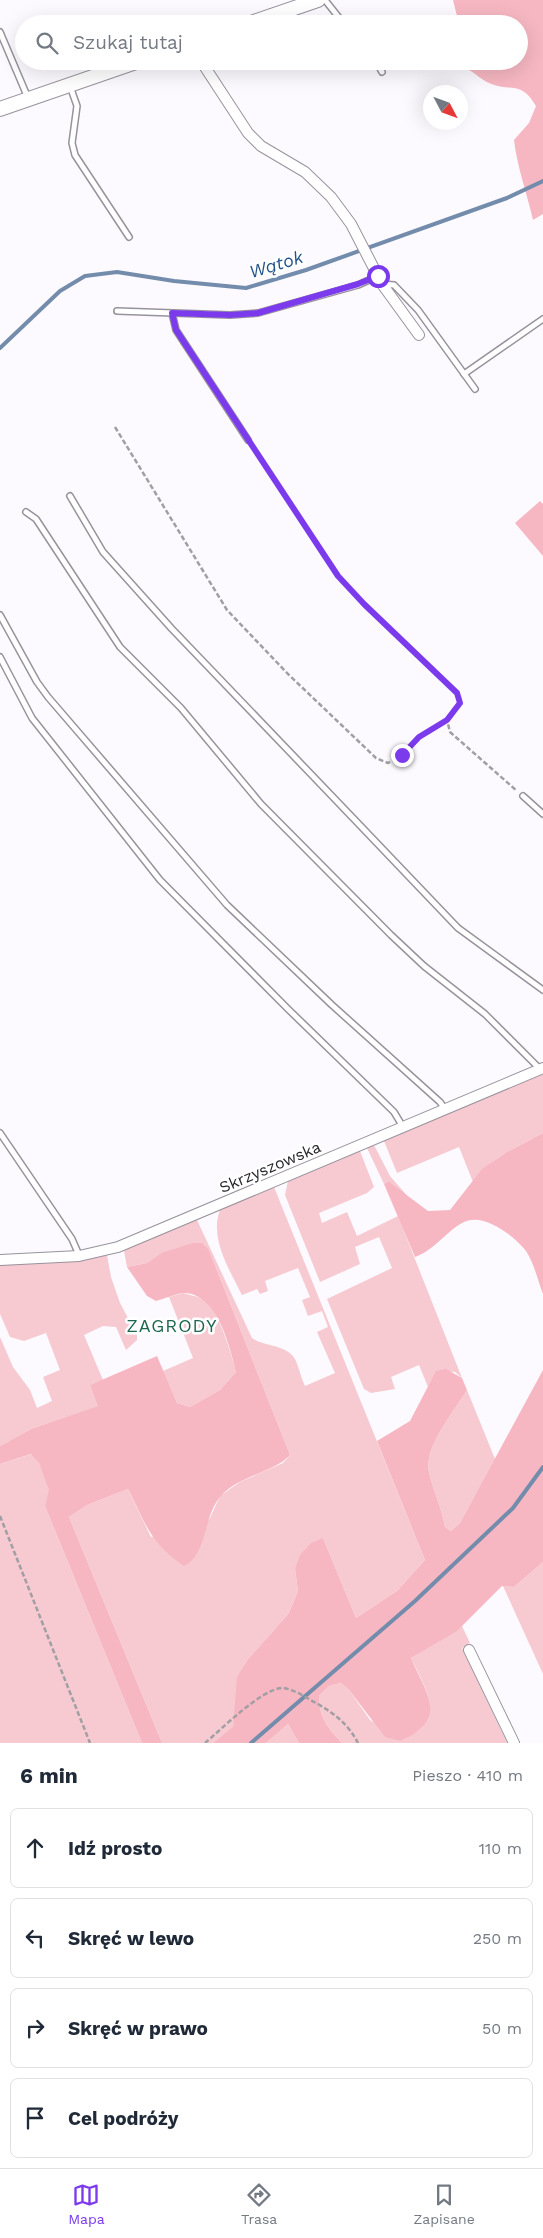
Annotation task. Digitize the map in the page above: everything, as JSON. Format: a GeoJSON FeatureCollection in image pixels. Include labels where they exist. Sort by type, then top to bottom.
{"type":"FeatureCollection","features":[{"type":"Feature","properties":{"kind":"street"},"geometry":{"type":"LineString","coordinates":[[269,15],[300,2],[318,0]]}},
{"type":"Feature","properties":{"kind":"street"},"geometry":{"type":"LineString","coordinates":[[0,110],[114,70]]}},
{"type":"Feature","properties":{"kind":"street"},"geometry":{"type":"LineString","coordinates":[[207,70],[248,132],[262,146],[304,172],[330,197],[353,227],[380,280],[419,335]]}},
{"type":"Feature","properties":{"kind":"street","name":"Skrzyszowska"},"geometry":{"type":"LineString","coordinates":[[0,1260],[79,1256],[118,1247],[541,1069]]}},
{"type":"Feature","properties":{"kind":"street"},"geometry":{"type":"LineString","coordinates":[[469,1650],[514,1743]]}},
{"type":"Feature","properties":{"kind":"lane"},"geometry":{"type":"LineString","coordinates":[[325,0],[337,15]]}},
{"type":"Feature","properties":{"kind":"lane"},"geometry":{"type":"LineString","coordinates":[[0,32],[15,68]]}},
{"type":"Feature","properties":{"kind":"lane"},"geometry":{"type":"LineString","coordinates":[[16,70],[28,100]]}},
{"type":"Feature","properties":{"kind":"lane"},"geometry":{"type":"LineString","coordinates":[[70,86],[77,106],[72,143],[75,155],[129,237]]}},
{"type":"Feature","properties":{"kind":"lane"},"geometry":{"type":"LineString","coordinates":[[116,311],[230,315],[258,313],[358,284],[380,280],[394,285],[418,310],[474,389]]}},
{"type":"Feature","properties":{"kind":"lane"},"geometry":{"type":"LineString","coordinates":[[172,313],[176,330],[248,440]]}},
{"type":"Feature","properties":{"kind":"lane"},"geometry":{"type":"LineString","coordinates":[[464,374],[543,319]]}},
{"type":"Feature","properties":{"kind":"lane"},"geometry":{"type":"LineString","coordinates":[[70,496],[103,552],[172,629],[458,928],[543,990]]}},
{"type":"Feature","properties":{"kind":"lane"},"geometry":{"type":"LineString","coordinates":[[26,512],[36,519],[120,647],[181,708],[261,804],[391,935],[424,966],[485,1014],[541,1069]]}},
{"type":"Feature","properties":{"kind":"lane"},"geometry":{"type":"LineString","coordinates":[[0,615],[37,682],[48,697],[210,886],[332,1004],[440,1102],[445,1109]]}},
{"type":"Feature","properties":{"kind":"lane"},"geometry":{"type":"LineString","coordinates":[[0,657],[32,718],[160,880],[394,1112],[403,1127]]}},
{"type":"Feature","properties":{"kind":"lane"},"geometry":{"type":"LineString","coordinates":[[523,796],[543,814]]}},
{"type":"Feature","properties":{"kind":"lane"},"geometry":{"type":"LineString","coordinates":[[0,1133],[72,1239],[79,1256]]}},
{"type":"Feature","properties":{"kind":"path"},"geometry":{"type":"LineString","coordinates":[[115,427],[227,610],[288,674],[376,758],[388,763],[402,755],[419,737],[447,720],[460,703],[457,693],[364,604],[338,576],[248,440]]}},
{"type":"Feature","properties":{"kind":"path"},"geometry":{"type":"LineString","coordinates":[[447,720],[450,732],[523,796]]}},
{"type":"Feature","properties":{"kind":"path"},"geometry":{"type":"LineString","coordinates":[[0,1516],[90,1743]]}},
{"type":"Feature","properties":{"kind":"path"},"geometry":{"type":"LineString","coordinates":[[205,1743],[270,1691],[283,1688],[312,1701],[341,1719],[351,1729],[358,1743]]}},
{"type":"Feature","properties":{"kind":"shaded area"},"geometry":{"type":"Polygon","coordinates":[[[453,0],[543,0],[543,214],[533,220],[514,140],[529,123],[536,106],[525,92],[520,89],[497,86],[469,70],[528,70],[528,15],[457,15],[453,0]]]}},
{"type":"Feature","properties":{"kind":"shaded area"},"geometry":{"type":"Polygon","coordinates":[[[540,501],[543,504],[543,556],[515,523],[540,501]]]}},
{"type":"Feature","properties":{"kind":"shaded area"},"geometry":{"type":"Polygon","coordinates":[[[543,1074],[543,1133],[514,1148],[487,1166],[473,1182],[459,1147],[397,1173],[384,1141],[543,1074]]]}},
{"type":"Feature","properties":{"kind":"shaded area"},"geometry":{"type":"Polygon","coordinates":[[[543,1133],[543,1294],[534,1266],[526,1251],[498,1227],[480,1220],[464,1222],[429,1250],[415,1257],[384,1184],[388,1181],[428,1211],[450,1210],[482,1169],[507,1152],[543,1133]]]}},
{"type":"Feature","properties":{"kind":"shaded area"},"geometry":{"type":"Polygon","coordinates":[[[374,1145],[390,1176],[410,1199],[387,1181],[384,1184],[367,1148],[374,1145]]]}},
{"type":"Feature","properties":{"kind":"shaded area"},"geometry":{"type":"Polygon","coordinates":[[[360,1151],[374,1187],[367,1193],[319,1213],[322,1223],[347,1212],[357,1236],[398,1216],[462,1378],[455,1372],[437,1371],[428,1387],[419,1365],[391,1377],[395,1389],[371,1393],[364,1389],[327,1299],[392,1268],[379,1237],[355,1247],[360,1264],[320,1282],[285,1195],[288,1181],[360,1151]]]}},
{"type":"Feature","properties":{"kind":"shaded area"},"geometry":{"type":"Polygon","coordinates":[[[274,1187],[425,1560],[397,1591],[356,1618],[323,1538],[295,1569],[298,1591],[289,1613],[249,1658],[236,1704],[233,1728],[213,1743],[162,1743],[69,1517],[87,1505],[128,1489],[151,1537],[209,1520],[220,1496],[240,1482],[283,1463],[290,1455],[209,1250],[161,1253],[147,1263],[127,1267],[124,1251],[197,1220],[252,1338],[281,1348],[291,1354],[295,1359],[305,1386],[335,1373],[317,1332],[328,1327],[322,1311],[308,1316],[302,1300],[310,1297],[298,1268],[265,1281],[268,1291],[260,1294],[257,1289],[242,1295],[222,1254],[217,1232],[220,1210],[274,1187]]]}},
{"type":"Feature","properties":{"kind":"shaded area"},"geometry":{"type":"Polygon","coordinates":[[[193,1243],[202,1243],[209,1250],[290,1455],[275,1466],[237,1483],[221,1496],[211,1513],[202,1544],[192,1560],[184,1566],[156,1541],[128,1489],[87,1505],[69,1517],[162,1743],[142,1743],[45,1506],[49,1490],[39,1463],[31,1454],[0,1464],[0,1446],[31,1429],[98,1406],[90,1385],[157,1356],[177,1403],[190,1407],[220,1390],[236,1372],[226,1336],[213,1311],[205,1301],[195,1295],[183,1293],[156,1301],[147,1296],[127,1267],[147,1263],[161,1253],[193,1243]]]}},
{"type":"Feature","properties":{"kind":"shaded area"},"geometry":{"type":"Polygon","coordinates":[[[107,1255],[111,1277],[120,1303],[137,1335],[137,1340],[126,1350],[116,1327],[103,1326],[84,1335],[103,1380],[90,1385],[99,1406],[31,1429],[0,1446],[0,1337],[13,1367],[30,1390],[37,1408],[52,1401],[43,1377],[60,1370],[46,1333],[24,1341],[10,1337],[0,1314],[0,1264],[54,1263],[107,1255]]]}},
{"type":"Feature","properties":{"kind":"shaded area"},"geometry":{"type":"Polygon","coordinates":[[[183,1293],[195,1296],[208,1303],[219,1321],[236,1372],[220,1390],[190,1407],[177,1403],[163,1371],[193,1358],[169,1297],[183,1293]]]}},
{"type":"Feature","properties":{"kind":"shaded area"},"geometry":{"type":"Polygon","coordinates":[[[446,1369],[462,1378],[467,1390],[435,1441],[428,1462],[429,1472],[445,1527],[451,1531],[460,1523],[543,1370],[543,1562],[514,1587],[502,1586],[457,1631],[411,1658],[427,1694],[430,1714],[425,1723],[416,1732],[401,1741],[385,1737],[349,1690],[341,1683],[329,1686],[319,1696],[319,1704],[325,1722],[342,1743],[299,1743],[288,1724],[266,1743],[213,1743],[233,1727],[237,1677],[249,1658],[289,1613],[298,1591],[295,1569],[300,1555],[311,1543],[323,1538],[356,1618],[397,1591],[425,1560],[377,1441],[410,1421],[436,1371],[446,1369]]]}},
{"type":"Feature","properties":{"kind":"shaded area"},"geometry":{"type":"Polygon","coordinates":[[[467,1390],[495,1459],[460,1523],[451,1531],[445,1527],[429,1472],[428,1462],[435,1441],[467,1390]]]}},
{"type":"Feature","properties":{"kind":"shaded area"},"geometry":{"type":"Polygon","coordinates":[[[32,1454],[39,1463],[50,1490],[45,1506],[142,1743],[0,1743],[0,1464],[32,1454]]]}},
{"type":"Feature","properties":{"kind":"shaded area"},"geometry":{"type":"Polygon","coordinates":[[[543,1562],[543,1674],[503,1586],[514,1587],[543,1562]]]}},
{"type":"Feature","properties":{"kind":"shaded area"},"geometry":{"type":"Polygon","coordinates":[[[462,1626],[470,1643],[462,1648],[507,1743],[342,1743],[332,1732],[323,1717],[319,1696],[329,1686],[341,1683],[349,1690],[370,1720],[401,1741],[416,1733],[425,1724],[429,1715],[430,1705],[428,1694],[411,1658],[462,1626]]]}},
{"type":"Feature","properties":{"kind":"shaded area"},"geometry":{"type":"Polygon","coordinates":[[[288,1724],[299,1743],[266,1743],[288,1724]]]}},
{"type":"Feature","properties":{"kind":"waterway","name":"Wątok"},"geometry":{"type":"LineString","coordinates":[[0,348],[60,291],[85,276],[117,272],[174,281],[246,288],[306,270],[507,198],[543,181]]}},
{"type":"Feature","properties":{"kind":"waterway"},"geometry":{"type":"LineString","coordinates":[[251,1743],[415,1601],[513,1508],[543,1467]]}},
{"type":"Feature","properties":{"kind":"district","name":"ZAGRODY"},"geometry":{"type":"Point","coordinates":[172,1325]}},
{"type":"Feature","properties":{"kind":"route"},"geometry":{"type":"LineString","coordinates":[[378,276],[358,284],[258,313],[230,315],[172,313],[176,330],[338,576],[364,604],[457,693],[460,703],[447,720],[419,737],[402,755]]}}]}
